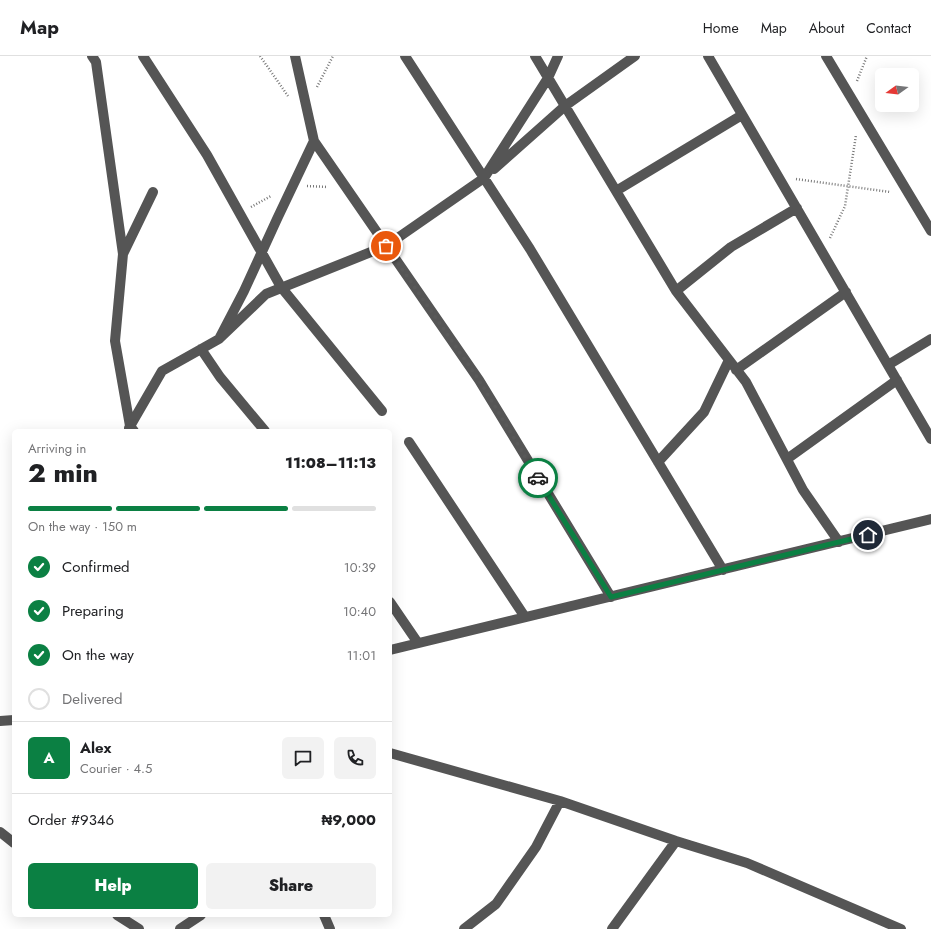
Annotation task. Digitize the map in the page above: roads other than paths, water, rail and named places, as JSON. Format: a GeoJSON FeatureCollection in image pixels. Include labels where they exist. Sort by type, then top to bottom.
{"type":"FeatureCollection","features":[{"type":"Feature","properties":{"kind":"street"},"geometry":{"type":"LineString","coordinates":[[92,56],[96,62],[123,254],[115,341],[130,429]]}},
{"type":"Feature","properties":{"kind":"street"},"geometry":{"type":"LineString","coordinates":[[143,56],[207,155],[281,287],[382,411]]}},
{"type":"Feature","properties":{"kind":"street"},"geometry":{"type":"LineString","coordinates":[[295,56],[314,141],[479,380],[611,597]]}},
{"type":"Feature","properties":{"kind":"street"},"geometry":{"type":"LineString","coordinates":[[405,56],[530,249],[723,570]]}},
{"type":"Feature","properties":{"kind":"street"},"geometry":{"type":"LineString","coordinates":[[535,56],[676,291],[746,382],[803,490],[839,542]]}},
{"type":"Feature","properties":{"kind":"street"},"geometry":{"type":"LineString","coordinates":[[484,178],[548,78],[558,56]]}},
{"type":"Feature","properties":{"kind":"street"},"geometry":{"type":"LineString","coordinates":[[130,429],[162,371],[219,339],[266,294],[386,246],[484,178],[565,106],[635,56]]}},
{"type":"Feature","properties":{"kind":"street"},"geometry":{"type":"LineString","coordinates":[[708,56],[931,439]]}},
{"type":"Feature","properties":{"kind":"street"},"geometry":{"type":"LineString","coordinates":[[826,56],[931,231]]}},
{"type":"Feature","properties":{"kind":"street"},"geometry":{"type":"LineString","coordinates":[[616,191],[742,115]]}},
{"type":"Feature","properties":{"kind":"street"},"geometry":{"type":"LineString","coordinates":[[219,339],[244,291],[314,141]]}},
{"type":"Feature","properties":{"kind":"street"},"geometry":{"type":"LineString","coordinates":[[123,254],[153,192]]}},
{"type":"Feature","properties":{"kind":"street"},"geometry":{"type":"LineString","coordinates":[[676,291],[731,247],[796,208]]}},
{"type":"Feature","properties":{"kind":"street"},"geometry":{"type":"LineString","coordinates":[[736,370],[846,292]]}},
{"type":"Feature","properties":{"kind":"street"},"geometry":{"type":"LineString","coordinates":[[888,365],[931,339]]}},
{"type":"Feature","properties":{"kind":"street"},"geometry":{"type":"LineString","coordinates":[[201,349],[220,377],[263,429]]}},
{"type":"Feature","properties":{"kind":"street"},"geometry":{"type":"LineString","coordinates":[[658,462],[704,412],[729,360]]}},
{"type":"Feature","properties":{"kind":"street"},"geometry":{"type":"LineString","coordinates":[[787,459],[897,380]]}},
{"type":"Feature","properties":{"kind":"street"},"geometry":{"type":"LineString","coordinates":[[409,442],[525,618]]}},
{"type":"Feature","properties":{"kind":"street"},"geometry":{"type":"LineString","coordinates":[[392,650],[931,519]]}},
{"type":"Feature","properties":{"kind":"street"},"geometry":{"type":"LineString","coordinates":[[392,605],[418,643]]}},
{"type":"Feature","properties":{"kind":"street"},"geometry":{"type":"LineString","coordinates":[[0,721],[12,719]]}},
{"type":"Feature","properties":{"kind":"street"},"geometry":{"type":"LineString","coordinates":[[392,754],[560,801],[676,841],[747,863],[901,929]]}},
{"type":"Feature","properties":{"kind":"street"},"geometry":{"type":"LineString","coordinates":[[464,929],[496,904],[536,847],[560,801]]}},
{"type":"Feature","properties":{"kind":"street"},"geometry":{"type":"LineString","coordinates":[[0,832],[12,841]]}},
{"type":"Feature","properties":{"kind":"street"},"geometry":{"type":"LineString","coordinates":[[612,929],[676,841]]}},
{"type":"Feature","properties":{"kind":"street"},"geometry":{"type":"LineString","coordinates":[[120,917],[139,929]]}},
{"type":"Feature","properties":{"kind":"street"},"geometry":{"type":"LineString","coordinates":[[186,927],[198,917]]}},
{"type":"Feature","properties":{"kind":"street"},"geometry":{"type":"LineString","coordinates":[[325,917],[330,929]]}}]}
